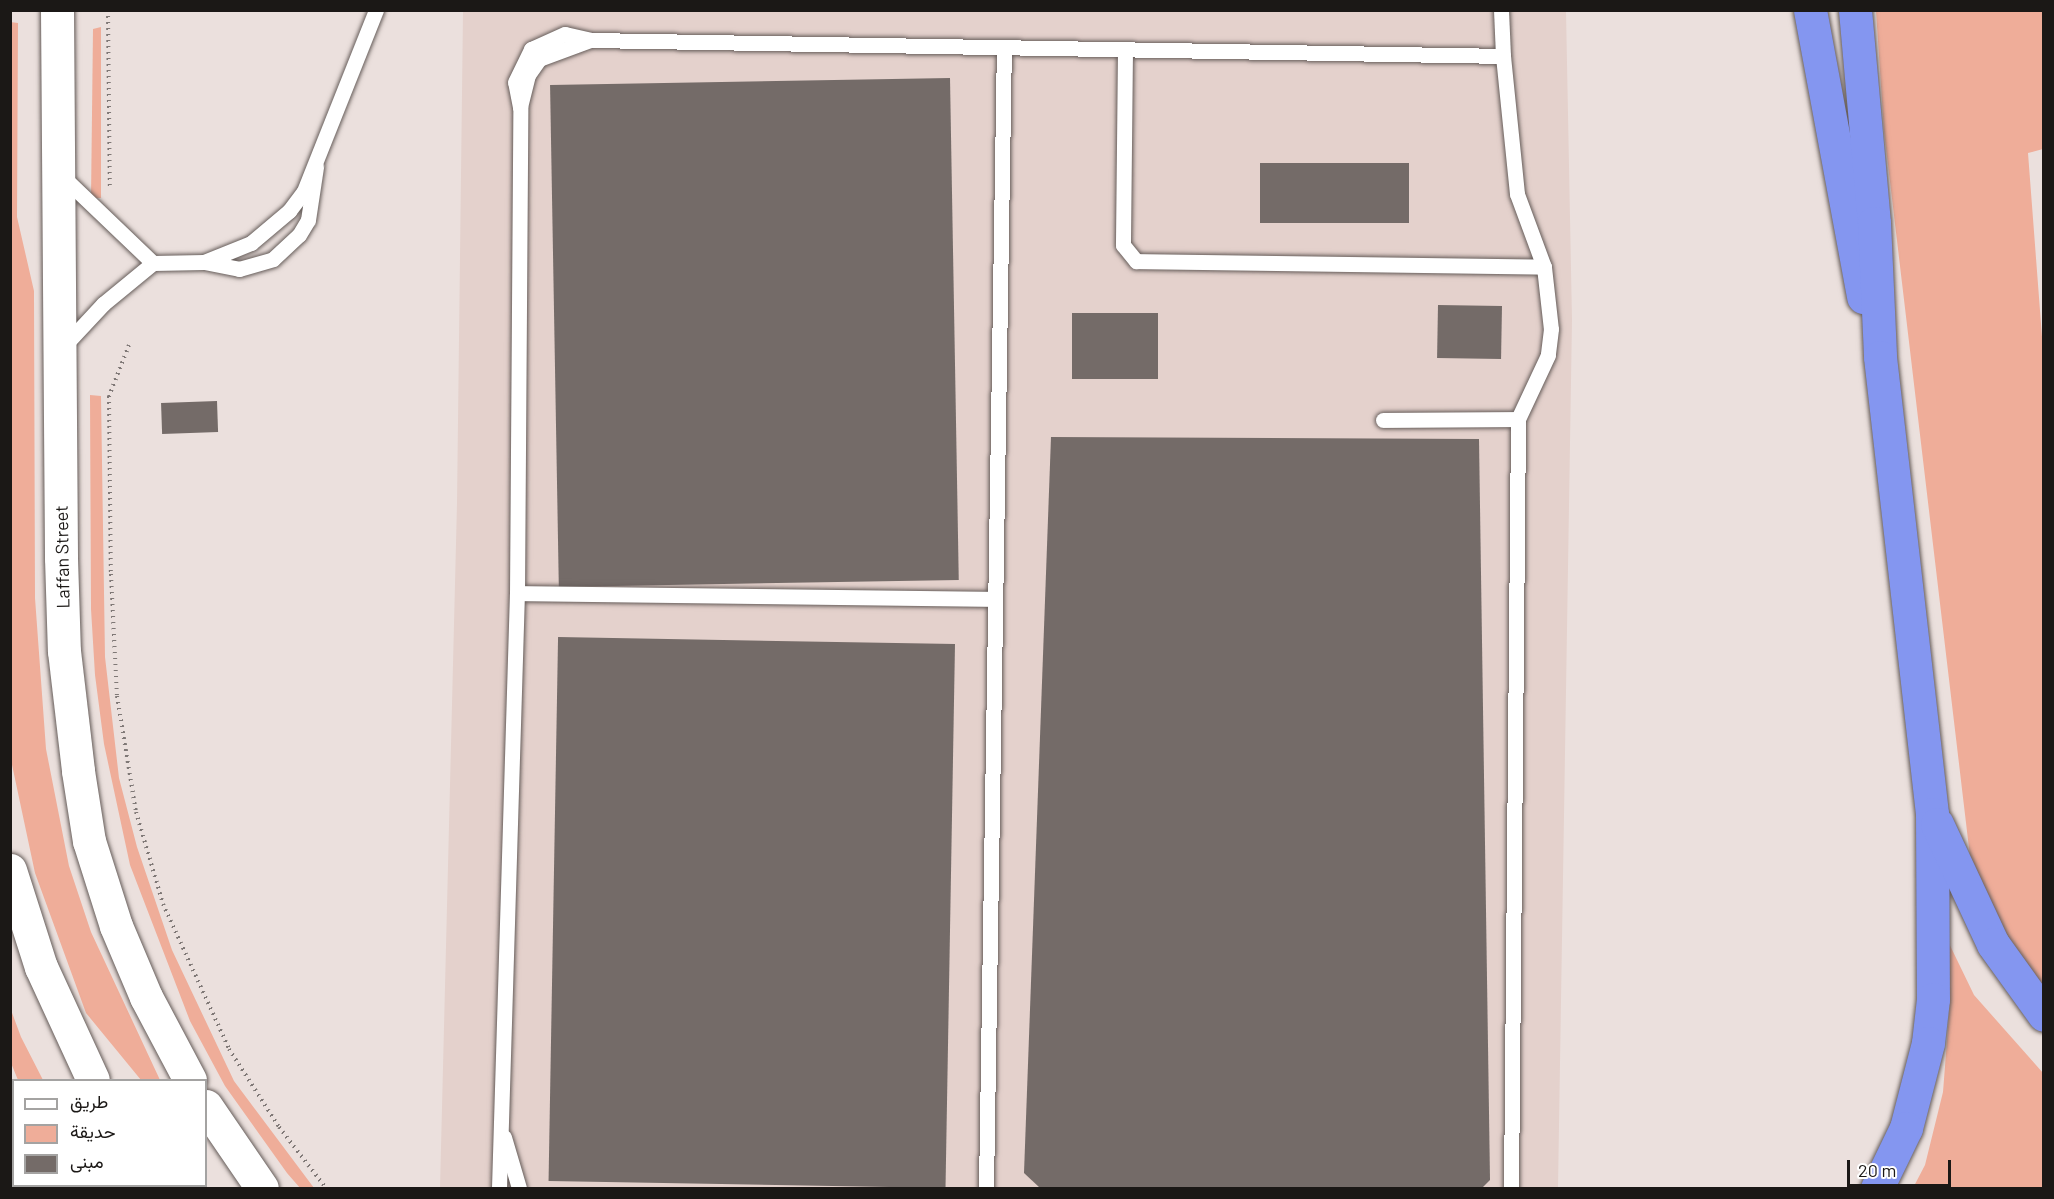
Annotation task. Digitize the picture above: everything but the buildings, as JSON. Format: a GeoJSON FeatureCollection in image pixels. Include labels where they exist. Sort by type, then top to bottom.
{"type":"FeatureCollection","features":[{"type":"Feature","properties":{"kind":"highway"},"geometry":{"type":"LineString","coordinates":[[1810,10],[1846,225],[1880,357]]}},
{"type":"Feature","properties":{"kind":"highway"},"geometry":{"type":"LineString","coordinates":[[1854,10],[1874,223],[1880,357],[1932,814],[1933,999],[1928,1043],[1906,1128],[1877,1188]]}},
{"type":"Feature","properties":{"kind":"highway"},"geometry":{"type":"LineString","coordinates":[[1932,814],[1993,945],[2043,1015]]}},
{"type":"Feature","properties":{"kind":"street","name":"Laffan Street"},"geometry":{"type":"LineString","coordinates":[[57,10],[64,651],[89,842],[146,997],[189,1079]]}},
{"type":"Feature","properties":{"kind":"street"},"geometry":{"type":"LineString","coordinates":[[10,870],[41,967],[93,1079]]}},
{"type":"Feature","properties":{"kind":"street"},"geometry":{"type":"LineString","coordinates":[[207,1107],[262,1188]]}},
{"type":"Feature","properties":{"kind":"lane"},"geometry":{"type":"LineString","coordinates":[[361,39],[364,10]]}},
{"type":"Feature","properties":{"kind":"lane"},"geometry":{"type":"LineString","coordinates":[[204,262],[251,243],[271,229],[299,198],[316,167],[361,39],[376,10]]}},
{"type":"Feature","properties":{"kind":"lane"},"geometry":{"type":"LineString","coordinates":[[1501,10],[1503,56],[1517,194],[1544,267],[1550,303],[1548,356],[1518,419],[1507,1184]]}},
{"type":"Feature","properties":{"kind":"lane"},"geometry":{"type":"LineString","coordinates":[[499,1188],[504,1137],[517,593],[520,107],[528,75],[539,59],[590,40],[1503,56]]}},
{"type":"Feature","properties":{"kind":"lane"},"geometry":{"type":"LineString","coordinates":[[986,1188],[1004,48]]}},
{"type":"Feature","properties":{"kind":"lane"},"geometry":{"type":"LineString","coordinates":[[1125,50],[1124,245],[1137,261],[1544,267]]}},
{"type":"Feature","properties":{"kind":"lane"},"geometry":{"type":"LineString","coordinates":[[59,352],[103,304],[153,263],[204,262],[239,268],[273,259],[287,248],[308,220],[316,167]]}},
{"type":"Feature","properties":{"kind":"lane"},"geometry":{"type":"LineString","coordinates":[[58,173],[153,263]]}},
{"type":"Feature","properties":{"kind":"lane"},"geometry":{"type":"LineString","coordinates":[[1383,420],[1518,419]]}},
{"type":"Feature","properties":{"kind":"lane"},"geometry":{"type":"LineString","coordinates":[[517,593],[995,599]]}},
{"type":"Feature","properties":{"kind":"lane"},"geometry":{"type":"LineString","coordinates":[[504,1137],[519,1188]]}},
{"type":"Feature","properties":{"kind":"path"},"geometry":{"type":"LineString","coordinates":[[108,10],[110,201]]}},
{"type":"Feature","properties":{"kind":"path"},"geometry":{"type":"LineString","coordinates":[[129,345],[109,396],[111,574],[117,696],[136,812],[163,904],[229,1049],[279,1128],[326,1188]]}},
{"type":"Feature","properties":{"kind":"shaded area"},"geometry":{"type":"Polygon","coordinates":[[[463,11],[1566,11],[1572,320],[1558,1188],[440,1188],[457,503],[463,11]]]}},
{"type":"Feature","properties":{"kind":"green space"},"geometry":{"type":"Polygon","coordinates":[[[1876,11],[2043,11],[2043,149],[2028,153],[2044,363],[2043,999],[1998,928],[1971,865],[1884,131],[1876,11]]]}},
{"type":"Feature","properties":{"kind":"green space"},"geometry":{"type":"Polygon","coordinates":[[[10,22],[18,23],[17,217],[34,291],[35,598],[46,749],[69,866],[91,932],[160,1079],[140,1079],[86,1013],[35,873],[11,760],[10,22]]]}},
{"type":"Feature","properties":{"kind":"green space"},"geometry":{"type":"Polygon","coordinates":[[[101,27],[101,198],[91,198],[93,29],[101,27]]]}},
{"type":"Feature","properties":{"kind":"green space"},"geometry":{"type":"Polygon","coordinates":[[[90,395],[101,396],[105,657],[119,778],[137,847],[172,950],[234,1081],[314,1188],[300,1188],[225,1086],[190,1021],[130,865],[104,744],[95,675],[91,609],[90,395]]]}},
{"type":"Feature","properties":{"kind":"green space"},"geometry":{"type":"Polygon","coordinates":[[[1943,931],[1974,995],[2043,1073],[2043,1188],[1913,1188],[1925,1165],[1943,1092],[1950,1002],[1943,931]]]}},
{"type":"Feature","properties":{"kind":"green space"},"geometry":{"type":"Polygon","coordinates":[[[11,1010],[21,1037],[42,1079],[18,1079],[11,1063],[11,1010]]]}}]}
